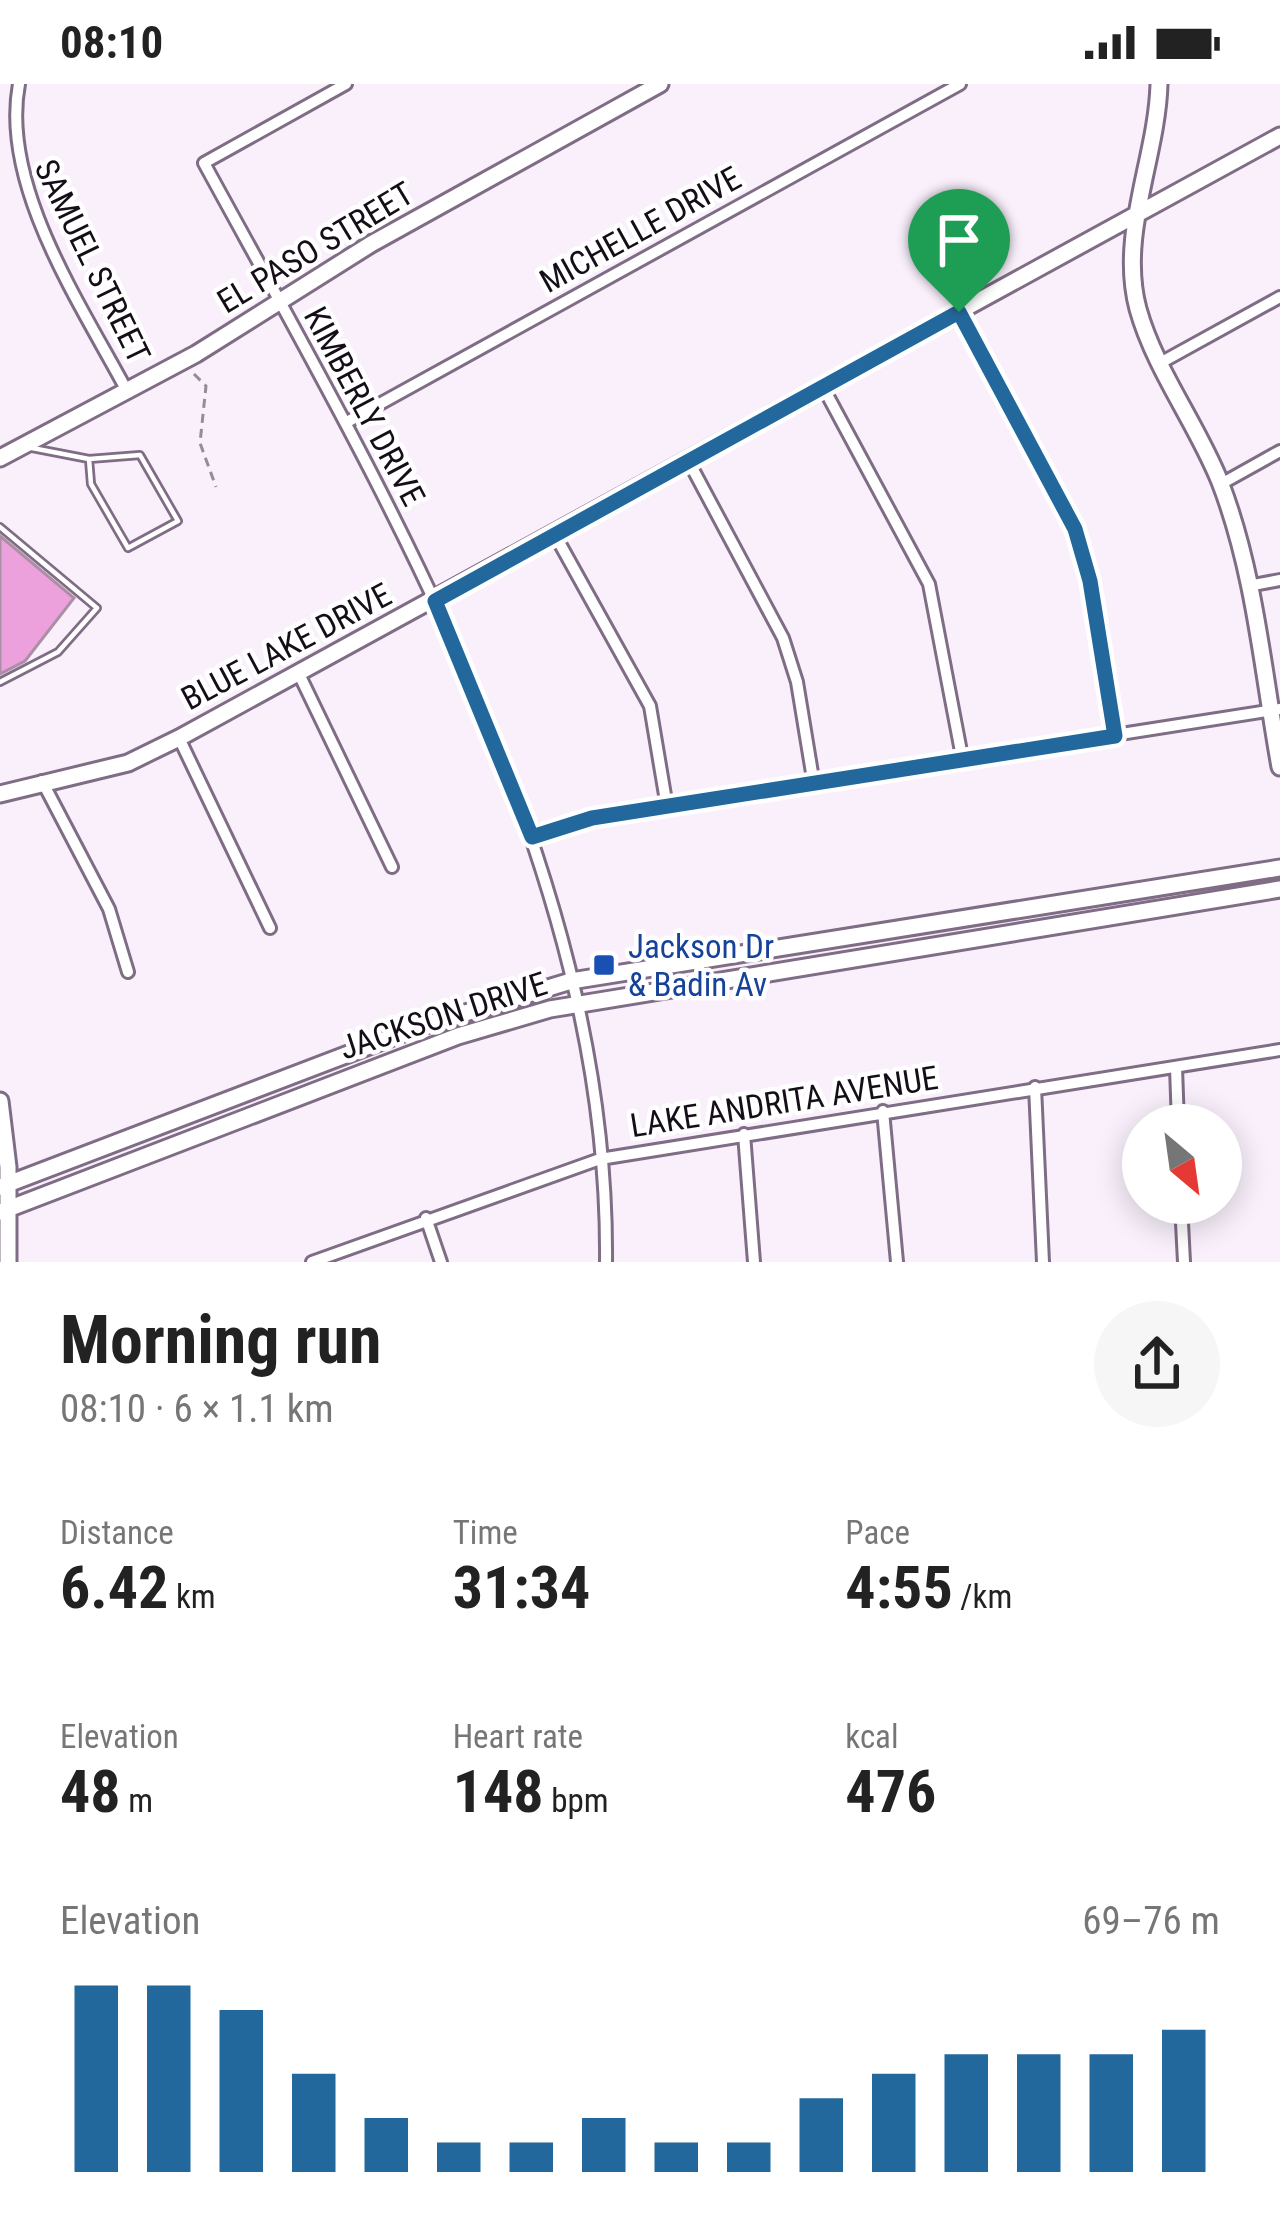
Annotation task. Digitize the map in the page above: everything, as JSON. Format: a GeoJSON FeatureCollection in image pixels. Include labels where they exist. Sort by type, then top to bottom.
{"type":"FeatureCollection","features":[{"type":"Feature","properties":{"kind":"street","name":"SAMUEL STREET"},"geometry":{"type":"LineString","coordinates":[[19,84],[10,116],[20,190],[127,391]]}},
{"type":"Feature","properties":{"kind":"street","name":"KIMBERLY DRIVE"},"geometry":{"type":"LineString","coordinates":[[346,84],[204,163],[347,422],[435,601],[532,837],[572,981],[600,1159],[606,1262]]}},
{"type":"Feature","properties":{"kind":"street","name":"EL PASO STREET"},"geometry":{"type":"LineString","coordinates":[[0,458],[127,391],[371,244],[660,84]]}},
{"type":"Feature","properties":{"kind":"street","name":"MICHELLE DRIVE"},"geometry":{"type":"LineString","coordinates":[[347,422],[961,84]]}},
{"type":"Feature","properties":{"kind":"street"},"geometry":{"type":"LineString","coordinates":[[1159,84],[1148,173],[1136,216],[1138,308],[1221,484],[1274,710],[1280,767]]}},
{"type":"Feature","properties":{"kind":"street","name":"BLUE LAKE DRIVE"},"geometry":{"type":"LineString","coordinates":[[0,794],[128,763],[179,738],[1280,136]]}},
{"type":"Feature","properties":{"kind":"street"},"geometry":{"type":"LineString","coordinates":[[1162,362],[1280,297]]}},
{"type":"Feature","properties":{"kind":"street"},"geometry":{"type":"LineString","coordinates":[[959,312],[1075,529],[1090,581],[1115,736]]}},
{"type":"Feature","properties":{"kind":"street"},"geometry":{"type":"LineString","coordinates":[[823,387],[929,584],[964,762]]}},
{"type":"Feature","properties":{"kind":"street"},"geometry":{"type":"LineString","coordinates":[[1221,484],[1280,452]]}},
{"type":"Feature","properties":{"kind":"street"},"geometry":{"type":"LineString","coordinates":[[689,462],[783,638],[797,682],[814,784]]}},
{"type":"Feature","properties":{"kind":"street"},"geometry":{"type":"LineString","coordinates":[[555,535],[650,706],[667,807]]}},
{"type":"Feature","properties":{"kind":"street"},"geometry":{"type":"LineString","coordinates":[[1248,586],[1280,580]]}},
{"type":"Feature","properties":{"kind":"street"},"geometry":{"type":"LineString","coordinates":[[298,671],[392,867]]}},
{"type":"Feature","properties":{"kind":"street"},"geometry":{"type":"LineString","coordinates":[[532,837],[592,818],[1274,710]]}},
{"type":"Feature","properties":{"kind":"street"},"geometry":{"type":"LineString","coordinates":[[179,738],[270,928]]}},
{"type":"Feature","properties":{"kind":"street"},"geometry":{"type":"LineString","coordinates":[[42,781],[110,908],[128,972]]}},
{"type":"Feature","properties":{"kind":"street","name":"JACKSON DRIVE"},"geometry":{"type":"LineString","coordinates":[[4,1186],[419,1027],[572,981],[1280,868]]}},
{"type":"Feature","properties":{"kind":"street","name":"JACKSON DRIVE"},"geometry":{"type":"LineString","coordinates":[[4,1210],[458,1036],[575,1004],[1280,889]]}},
{"type":"Feature","properties":{"kind":"street","name":"LAKE ANDRITA AVENUE"},"geometry":{"type":"LineString","coordinates":[[312,1262],[600,1159],[1280,1050]]}},
{"type":"Feature","properties":{"kind":"street"},"geometry":{"type":"LineString","coordinates":[[1176,1067],[1177,1104]]}},
{"type":"Feature","properties":{"kind":"street"},"geometry":{"type":"LineString","coordinates":[[1034,1088],[1042,1262]]}},
{"type":"Feature","properties":{"kind":"street"},"geometry":{"type":"LineString","coordinates":[[0,1102],[8,1262]]}},
{"type":"Feature","properties":{"kind":"street"},"geometry":{"type":"LineString","coordinates":[[883,1111],[897,1262]]}},
{"type":"Feature","properties":{"kind":"street"},"geometry":{"type":"LineString","coordinates":[[744,1134],[754,1262]]}},
{"type":"Feature","properties":{"kind":"street"},"geometry":{"type":"LineString","coordinates":[[426,1218],[441,1262]]}},
{"type":"Feature","properties":{"kind":"street"},"geometry":{"type":"LineString","coordinates":[[1182,1224],[1184,1262]]}},
{"type":"Feature","properties":{"kind":"lane"},"geometry":{"type":"LineString","coordinates":[[26,446],[89,459],[140,454],[178,521],[128,548],[91,484],[89,459]]}},
{"type":"Feature","properties":{"kind":"lane"},"geometry":{"type":"LineString","coordinates":[[0,527],[97,608],[58,652],[0,682]]}},
{"type":"Feature","properties":{"kind":"path"},"geometry":{"type":"LineString","coordinates":[[194,374],[206,386],[200,442],[216,487]]}},
{"type":"Feature","properties":{"kind":"building"},"geometry":{"type":"Polygon","coordinates":[[[0,536],[74,598],[25,661],[0,674],[0,536]]]}},
{"type":"Feature","properties":{"kind":"place","name":"Jackson Dr & Badin Av"},"geometry":{"type":"Point","coordinates":[604,965]}},
{"type":"Feature","properties":{"kind":"route"},"geometry":{"type":"LineString","coordinates":[[959,312],[1075,529],[1090,581],[1115,736],[592,818],[532,837],[435,601],[959,312]]}}]}
